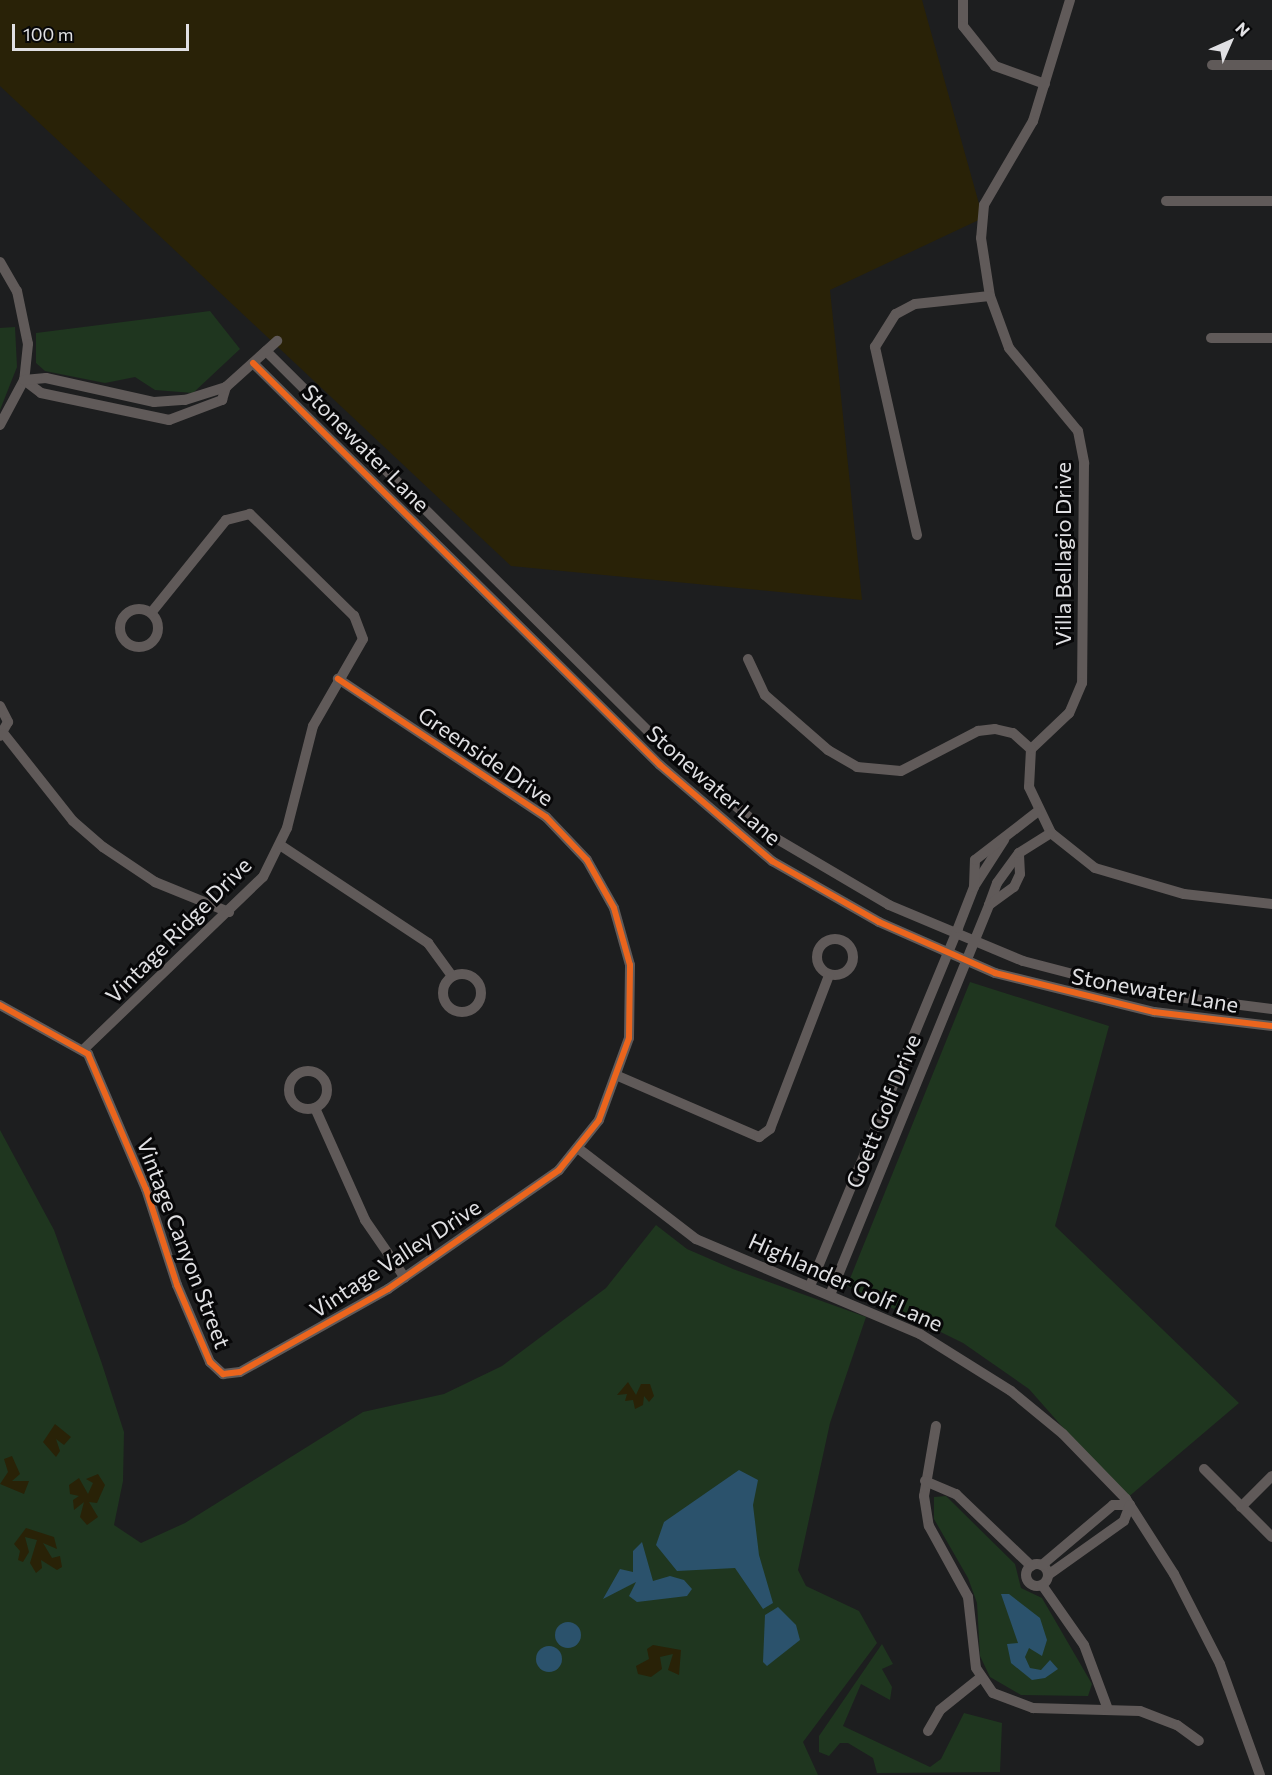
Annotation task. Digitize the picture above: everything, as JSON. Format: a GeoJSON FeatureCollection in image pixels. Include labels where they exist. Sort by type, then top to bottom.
{"type":"FeatureCollection","features":[{"type":"Feature","properties":{"kind":"street"},"geometry":{"type":"LineString","coordinates":[[963,0],[963,26],[994,66],[1045,84]]}},
{"type":"Feature","properties":{"kind":"street","name":"Villa Bellagio Drive"},"geometry":{"type":"LineString","coordinates":[[1031,749],[1069,713],[1082,683],[1084,463],[1078,431],[1009,348],[990,296],[981,238],[984,205],[1033,121],[1070,0]]}},
{"type":"Feature","properties":{"kind":"street"},"geometry":{"type":"LineString","coordinates":[[1212,65],[1272,65]]}},
{"type":"Feature","properties":{"kind":"street"},"geometry":{"type":"LineString","coordinates":[[1166,201],[1272,201]]}},
{"type":"Feature","properties":{"kind":"street"},"geometry":{"type":"LineString","coordinates":[[0,262],[25,318],[24,380],[0,425]]}},
{"type":"Feature","properties":{"kind":"street"},"geometry":{"type":"LineString","coordinates":[[917,535],[875,347],[896,314],[915,304],[990,296]]}},
{"type":"Feature","properties":{"kind":"street"},"geometry":{"type":"LineString","coordinates":[[1211,338],[1272,338]]}},
{"type":"Feature","properties":{"kind":"street"},"geometry":{"type":"LineString","coordinates":[[24,380],[46,378],[161,402],[226,387],[276,341]]}},
{"type":"Feature","properties":{"kind":"street","name":"Stonewater Lane"},"geometry":{"type":"LineString","coordinates":[[266,351],[703,780],[810,861],[955,936],[1050,970],[1137,991],[1272,1009]]}},
{"type":"Feature","properties":{"kind":"street","name":"Stonewater Lane"},"geometry":{"type":"LineString","coordinates":[[253,363],[651,756],[731,828],[830,896],[964,961],[1125,1006],[1272,1026]]}},
{"type":"Feature","properties":{"kind":"street"},"geometry":{"type":"LineString","coordinates":[[24,380],[41,393],[151,420],[206,410],[222,400],[226,387]]}},
{"type":"Feature","properties":{"kind":"street","name":"Vintage Ridge Drive"},"geometry":{"type":"LineString","coordinates":[[84,1049],[263,877],[280,845],[302,757],[339,679],[362,646],[363,631],[257,518],[236,514],[220,527],[151,613]]}},
{"type":"Feature","properties":{"kind":"street"},"geometry":{"type":"LineString","coordinates":[[748,659],[765,695],[828,750],[857,767],[901,771],[978,731],[995,729],[1013,733],[1031,749],[1029,787],[1037,812],[1051,834],[1080,859],[1111,875],[1184,894],[1272,904]]}},
{"type":"Feature","properties":{"kind":"street","name":"Greenside Drive"},"geometry":{"type":"LineString","coordinates":[[339,679],[528,804],[587,860],[614,908],[630,965],[631,1024],[618,1076],[579,1149]]}},
{"type":"Feature","properties":{"kind":"street"},"geometry":{"type":"LineString","coordinates":[[0,706],[8,716],[2,735],[73,821],[103,847],[155,882],[229,912]]}},
{"type":"Feature","properties":{"kind":"street","name":"Goett Golf Drive"},"geometry":{"type":"LineString","coordinates":[[810,1286],[974,887],[1004,839],[1037,812]]}},
{"type":"Feature","properties":{"kind":"street","name":"Goett Golf Drive"},"geometry":{"type":"LineString","coordinates":[[830,1295],[997,883],[1019,854],[1051,834]]}},
{"type":"Feature","properties":{"kind":"street"},"geometry":{"type":"LineString","coordinates":[[280,845],[428,943],[452,976]]}},
{"type":"Feature","properties":{"kind":"street"},"geometry":{"type":"LineString","coordinates":[[618,1076],[751,1136],[766,1133],[829,975]]}},
{"type":"Feature","properties":{"kind":"street"},"geometry":{"type":"LineString","coordinates":[[0,1005],[84,1049]]}},
{"type":"Feature","properties":{"kind":"street","name":"Vintage Canyon Street"},"geometry":{"type":"LineString","coordinates":[[84,1049],[146,1189],[177,1285],[219,1371]]}},
{"type":"Feature","properties":{"kind":"street"},"geometry":{"type":"LineString","coordinates":[[315,1108],[365,1220],[405,1278]]}},
{"type":"Feature","properties":{"kind":"street","name":"Highlander Golf Lane"},"geometry":{"type":"LineString","coordinates":[[579,1149],[686,1233],[910,1328],[993,1378],[1063,1434],[1130,1505],[1203,1626],[1260,1775]]}},
{"type":"Feature","properties":{"kind":"street","name":"Vintage Valley Drive"},"geometry":{"type":"LineString","coordinates":[[219,1371],[240,1372],[405,1278],[532,1191],[579,1149]]}},
{"type":"Feature","properties":{"kind":"street"},"geometry":{"type":"LineString","coordinates":[[936,1426],[925,1480],[932,1535],[968,1597],[981,1677],[993,1693],[1016,1704],[1107,1707],[1164,1718],[1199,1741]]}},
{"type":"Feature","properties":{"kind":"street"},"geometry":{"type":"LineString","coordinates":[[1204,1469],[1272,1537]]}},
{"type":"Feature","properties":{"kind":"street"},"geometry":{"type":"LineString","coordinates":[[1241,1507],[1272,1476]]}},
{"type":"Feature","properties":{"kind":"street"},"geometry":{"type":"LineString","coordinates":[[925,1480],[956,1494],[1036,1565],[1084,1645],[1107,1707]]}},
{"type":"Feature","properties":{"kind":"street"},"geometry":{"type":"LineString","coordinates":[[1113,1504],[1130,1505],[1124,1521],[1045,1580],[1026,1579],[1036,1565],[1113,1504]]}},
{"type":"Feature","properties":{"kind":"street"},"geometry":{"type":"LineString","coordinates":[[1071,1539],[1081,1551]]}},
{"type":"Feature","properties":{"kind":"street"},"geometry":{"type":"LineString","coordinates":[[928,1731],[940,1710],[981,1677]]}},
{"type":"Feature","properties":{"kind":"green space"},"geometry":{"type":"Polygon","coordinates":[[[210,311],[240,349],[193,393],[155,390],[135,377],[105,383],[45,371],[36,363],[36,333],[210,311]]]}},
{"type":"Feature","properties":{"kind":"green space"},"geometry":{"type":"Polygon","coordinates":[[[15,327],[17,367],[0,410],[0,328],[15,327]]]}},
{"type":"Feature","properties":{"kind":"green space"},"geometry":{"type":"Polygon","coordinates":[[[970,982],[1109,1026],[1055,1226],[1239,1403],[1126,1499],[1029,1389],[963,1343],[847,1286],[970,982]]]}},
{"type":"Feature","properties":{"kind":"green space"},"geometry":{"type":"Polygon","coordinates":[[[0,1130],[54,1230],[101,1361],[124,1432],[123,1481],[114,1525],[141,1543],[185,1523],[363,1412],[444,1394],[502,1366],[606,1288],[656,1225],[687,1249],[733,1269],[866,1317],[830,1423],[798,1570],[806,1586],[859,1611],[877,1643],[803,1742],[818,1775],[0,1775],[0,1130]]]}},
{"type":"Feature","properties":{"kind":"green space"},"geometry":{"type":"Polygon","coordinates":[[[946,1496],[1015,1564],[1021,1588],[1042,1598],[1092,1684],[1088,1696],[1021,1695],[990,1677],[980,1656],[977,1603],[968,1578],[934,1519],[934,1497],[946,1496]]]}},
{"type":"Feature","properties":{"kind":"green space"},"geometry":{"type":"Polygon","coordinates":[[[882,1644],[893,1664],[882,1669],[892,1687],[890,1700],[861,1684],[843,1726],[930,1767],[941,1759],[964,1713],[1002,1723],[1000,1772],[877,1773],[873,1758],[848,1743],[840,1743],[829,1756],[819,1752],[819,1736],[882,1644]]]}},
{"type":"Feature","properties":{"kind":"sand"},"geometry":{"type":"Polygon","coordinates":[[[0,0],[922,0],[983,218],[830,290],[862,600],[511,566],[0,86],[0,0]]]}},
{"type":"Feature","properties":{"kind":"sand"},"geometry":{"type":"Polygon","coordinates":[[[628,1382],[636,1395],[641,1384],[650,1384],[654,1396],[649,1402],[644,1396],[643,1405],[635,1409],[633,1400],[625,1401],[627,1394],[617,1395],[628,1382]]]}},
{"type":"Feature","properties":{"kind":"sand"},"geometry":{"type":"Polygon","coordinates":[[[55,1424],[71,1437],[64,1445],[56,1439],[60,1451],[56,1457],[43,1442],[55,1424]]]}},
{"type":"Feature","properties":{"kind":"sand"},"geometry":{"type":"Polygon","coordinates":[[[12,1456],[20,1474],[12,1481],[29,1481],[24,1494],[0,1484],[8,1472],[4,1459],[12,1456]]]}},
{"type":"Feature","properties":{"kind":"sand"},"geometry":{"type":"Polygon","coordinates":[[[98,1474],[105,1485],[97,1503],[89,1502],[98,1517],[87,1525],[80,1517],[84,1502],[74,1510],[73,1500],[79,1496],[70,1494],[69,1485],[79,1478],[88,1494],[93,1483],[86,1479],[98,1474]]]}},
{"type":"Feature","properties":{"kind":"sand"},"geometry":{"type":"Polygon","coordinates":[[[26,1528],[54,1537],[57,1549],[43,1543],[52,1558],[60,1556],[62,1567],[57,1570],[41,1560],[42,1568],[36,1573],[30,1563],[37,1540],[25,1537],[29,1552],[23,1562],[18,1560],[20,1551],[14,1544],[26,1528]]]}},
{"type":"Feature","properties":{"kind":"sand"},"geometry":{"type":"Polygon","coordinates":[[[653,1645],[681,1650],[679,1675],[668,1670],[673,1654],[660,1657],[662,1669],[651,1677],[638,1674],[636,1666],[649,1659],[647,1649],[653,1645]]]}},
{"type":"Feature","properties":{"kind":"water"},"geometry":{"type":"Polygon","coordinates":[[[739,1470],[758,1480],[753,1505],[759,1555],[773,1603],[763,1609],[735,1568],[677,1571],[656,1545],[664,1522],[739,1470]]]}},
{"type":"Feature","properties":{"kind":"water"},"geometry":{"type":"Polygon","coordinates":[[[642,1542],[653,1581],[670,1576],[684,1580],[692,1589],[687,1596],[637,1602],[629,1596],[636,1582],[603,1599],[620,1569],[633,1572],[633,1551],[642,1542]]]}},
{"type":"Feature","properties":{"kind":"water"},"geometry":{"type":"Polygon","coordinates":[[[1001,1594],[1009,1594],[1040,1618],[1047,1640],[1042,1656],[1029,1648],[1025,1657],[1030,1668],[1041,1670],[1050,1660],[1058,1669],[1045,1678],[1032,1680],[1011,1663],[1007,1644],[1018,1643],[1001,1594]]]}},
{"type":"Feature","properties":{"kind":"water"},"geometry":{"type":"Polygon","coordinates":[[[778,1607],[796,1625],[800,1640],[767,1666],[763,1662],[765,1615],[778,1607]]]}},
{"type":"Feature","properties":{"kind":"water"},"geometry":{"type":"Polygon","coordinates":[[[568,1622],[577,1626],[581,1635],[577,1644],[568,1648],[559,1644],[555,1635],[559,1626],[568,1622]]]}},
{"type":"Feature","properties":{"kind":"water"},"geometry":{"type":"Polygon","coordinates":[[[549,1646],[558,1650],[562,1659],[558,1668],[549,1672],[540,1668],[536,1659],[540,1650],[549,1646]]]}},
{"type":"Feature","properties":{"kind":"cycle path"},"geometry":{"type":"LineString","coordinates":[[253,363],[660,765],[772,861],[879,922],[995,973],[1154,1012],[1272,1026]]}},
{"type":"Feature","properties":{"kind":"cycle path"},"geometry":{"type":"LineString","coordinates":[[0,1005],[88,1054],[146,1189],[177,1285],[210,1362],[223,1374],[240,1372],[388,1289],[559,1170],[599,1120],[629,1038],[630,965],[614,908],[587,860],[546,817],[338,679]]}}]}
